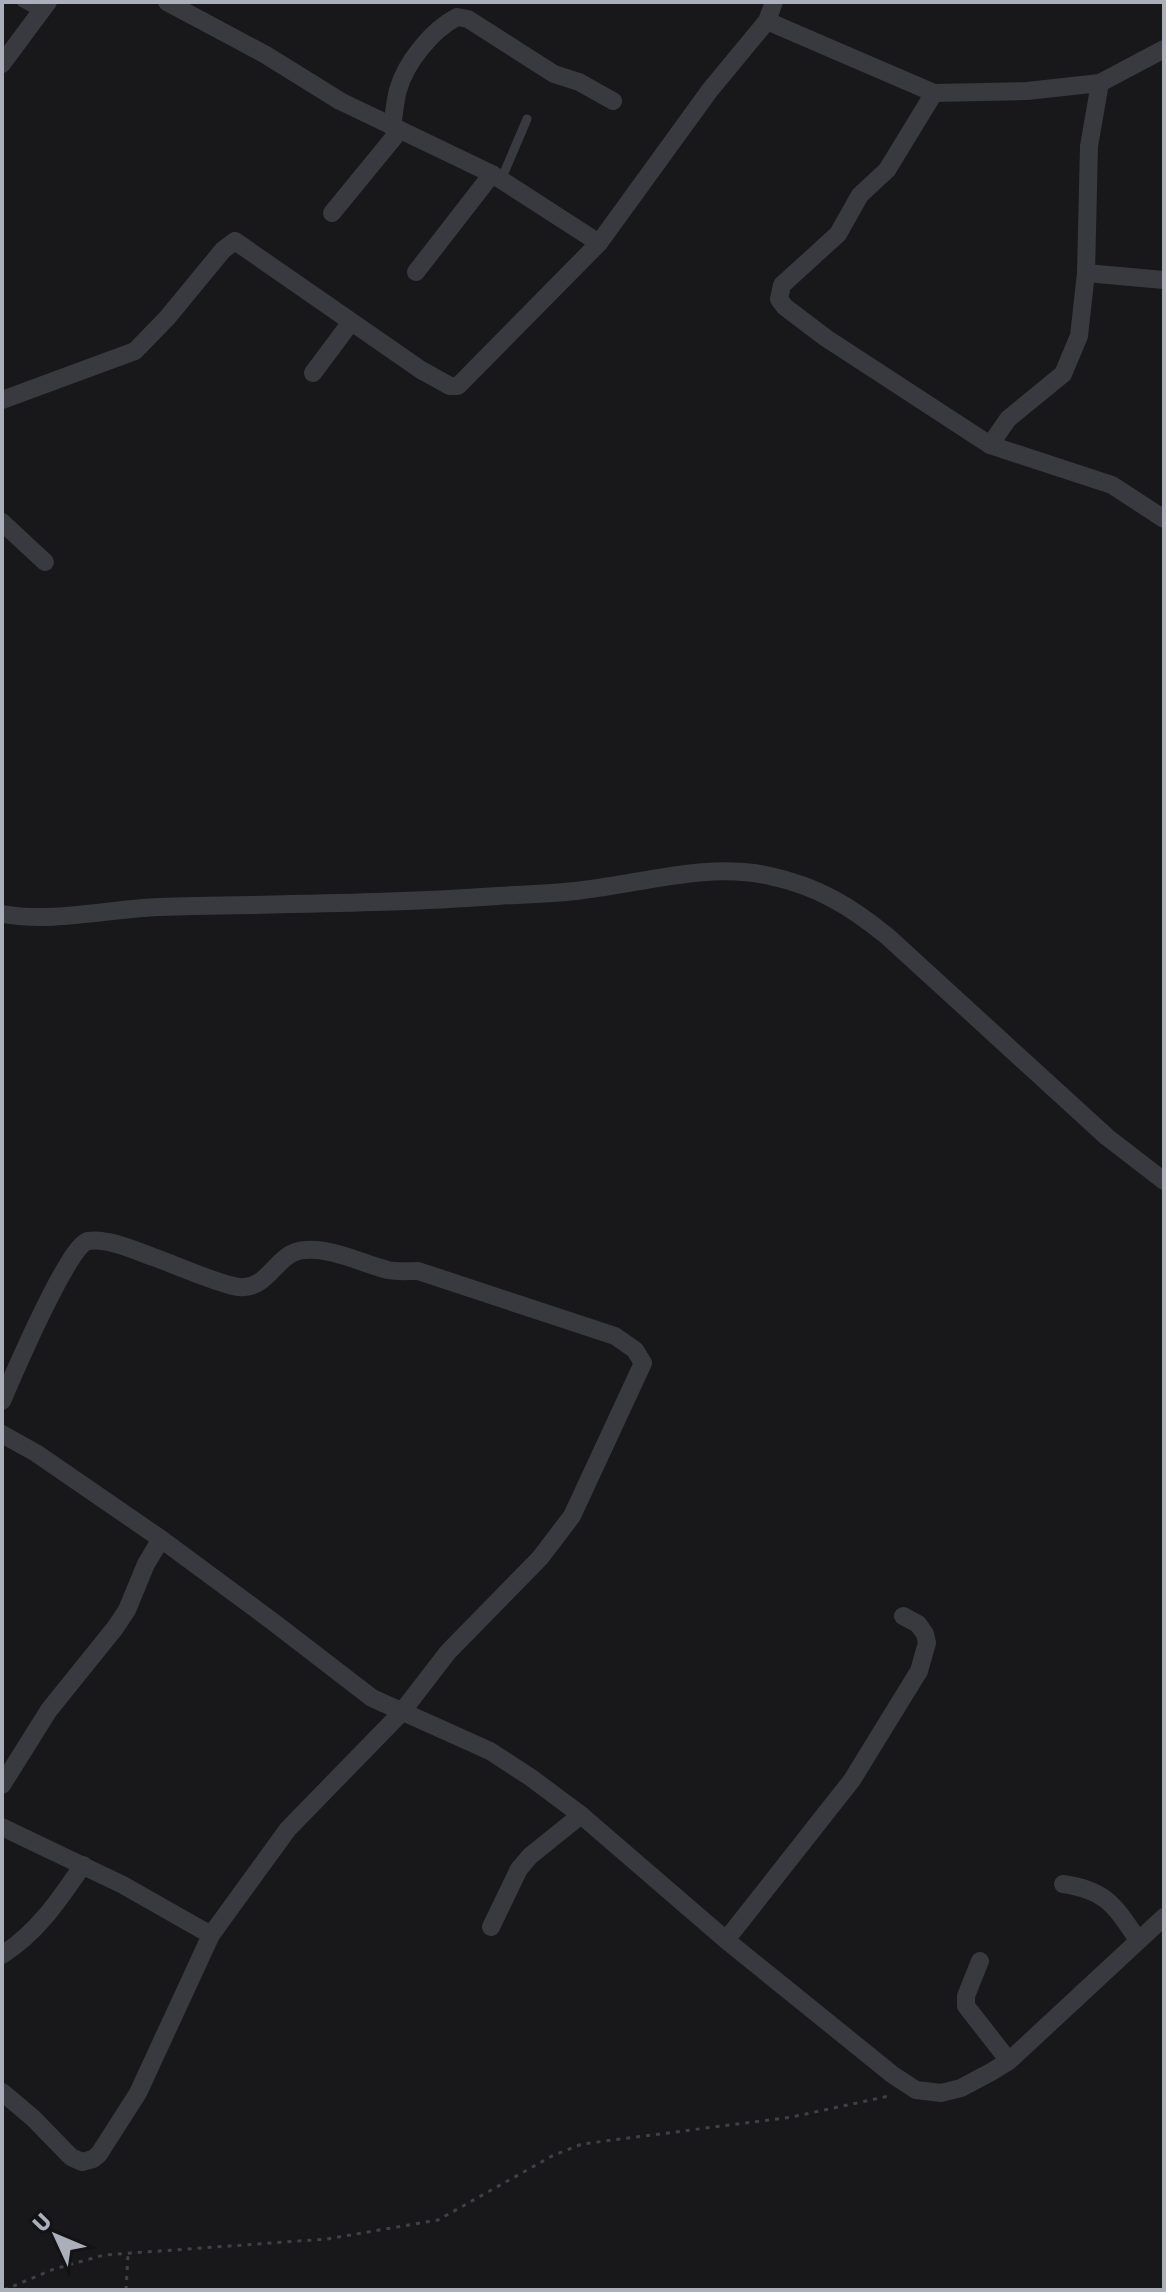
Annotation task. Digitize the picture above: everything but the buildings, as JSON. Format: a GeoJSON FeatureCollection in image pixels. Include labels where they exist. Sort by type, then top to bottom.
{"type":"FeatureCollection","features":[{"type":"Feature","properties":{"kind":"street"},"geometry":{"type":"LineString","coordinates":[[2,400],[135,351],[167,318],[223,250],[235,241],[421,370],[450,386],[458,386],[599,243],[710,90],[767,21],[774,2]]}},
{"type":"Feature","properties":{"kind":"street"},"geometry":{"type":"LineString","coordinates":[[179,5],[340,101],[497,177],[599,243]]}},
{"type":"Feature","properties":{"kind":"street"},"geometry":{"type":"LineString","coordinates":[[2,64],[45,7]]}},
{"type":"Feature","properties":{"kind":"street"},"geometry":{"type":"LineString","coordinates":[[332,213],[396,128],[398,88],[410,65],[431,36],[457,17],[468,19],[554,74],[579,82],[613,101]]}},
{"type":"Feature","properties":{"kind":"street"},"geometry":{"type":"LineString","coordinates":[[767,21],[934,93],[1027,91],[1100,83],[1164,49]]}},
{"type":"Feature","properties":{"kind":"street"},"geometry":{"type":"LineString","coordinates":[[990,445],[1008,419],[1063,374],[1079,336],[1086,273],[1089,146],[1100,83]]}},
{"type":"Feature","properties":{"kind":"street"},"geometry":{"type":"LineString","coordinates":[[934,93],[887,170],[860,195],[838,234],[782,285],[779,299],[826,338],[990,445],[1112,485],[1164,519]]}},
{"type":"Feature","properties":{"kind":"street"},"geometry":{"type":"LineString","coordinates":[[416,272],[497,177]]}},
{"type":"Feature","properties":{"kind":"street"},"geometry":{"type":"LineString","coordinates":[[1086,273],[1164,280]]}},
{"type":"Feature","properties":{"kind":"street"},"geometry":{"type":"LineString","coordinates":[[313,373],[351,322]]}},
{"type":"Feature","properties":{"kind":"street"},"geometry":{"type":"LineString","coordinates":[[2,522],[45,562]]}},
{"type":"Feature","properties":{"kind":"street"},"geometry":{"type":"LineString","coordinates":[[2,914],[59,916],[149,907],[435,900],[583,890],[675,875],[725,872],[768,875],[808,887],[852,907],[1107,1137],[1164,1181]]}},
{"type":"Feature","properties":{"kind":"street"},"geometry":{"type":"LineString","coordinates":[[2,1401],[62,1276],[79,1247],[89,1241],[120,1246],[238,1287],[259,1284],[287,1255],[304,1249],[328,1252],[391,1271],[418,1271],[615,1336],[631,1346],[643,1363],[572,1516],[530,1569],[448,1652],[401,1713],[288,1829],[211,1935],[138,2093],[111,2137],[93,2159],[82,2162],[71,2157],[2,2092]]}},
{"type":"Feature","properties":{"kind":"street"},"geometry":{"type":"LineString","coordinates":[[2,1434],[36,1453],[161,1539],[372,1698],[490,1751],[530,1777],[581,1815],[726,1940],[893,2075],[916,2090],[941,2093],[961,2088],[1009,2061],[1164,1917]]}},
{"type":"Feature","properties":{"kind":"street"},"geometry":{"type":"LineString","coordinates":[[2,1785],[49,1710],[127,1610],[146,1564],[161,1539]]}},
{"type":"Feature","properties":{"kind":"street"},"geometry":{"type":"LineString","coordinates":[[726,1940],[852,1780],[919,1671],[927,1643],[925,1634],[918,1624],[903,1616]]}},
{"type":"Feature","properties":{"kind":"street"},"geometry":{"type":"LineString","coordinates":[[491,1927],[519,1869],[530,1856],[581,1815]]}},
{"type":"Feature","properties":{"kind":"street"},"geometry":{"type":"LineString","coordinates":[[2,1827],[83,1865],[211,1935]]}},
{"type":"Feature","properties":{"kind":"street"},"geometry":{"type":"LineString","coordinates":[[2,1955],[31,1934],[83,1865]]}},
{"type":"Feature","properties":{"kind":"street"},"geometry":{"type":"LineString","coordinates":[[1063,1884],[1086,1887],[1099,1894],[1119,1911],[1138,1940]]}},
{"type":"Feature","properties":{"kind":"street"},"geometry":{"type":"LineString","coordinates":[[980,1961],[966,1996],[966,2006],[1009,2061]]}},
{"type":"Feature","properties":{"kind":"lane"},"geometry":{"type":"LineString","coordinates":[[21,2],[45,7]]}},
{"type":"Feature","properties":{"kind":"lane"},"geometry":{"type":"LineString","coordinates":[[497,177],[527,119]]}},
{"type":"Feature","properties":{"kind":"path"},"geometry":{"type":"LineString","coordinates":[[4,2290],[104,2255],[327,2239],[438,2220],[552,2156],[582,2144],[792,2117],[916,2090]]}},
{"type":"Feature","properties":{"kind":"path"},"geometry":{"type":"LineString","coordinates":[[126,2290],[128,2254]]}}]}
